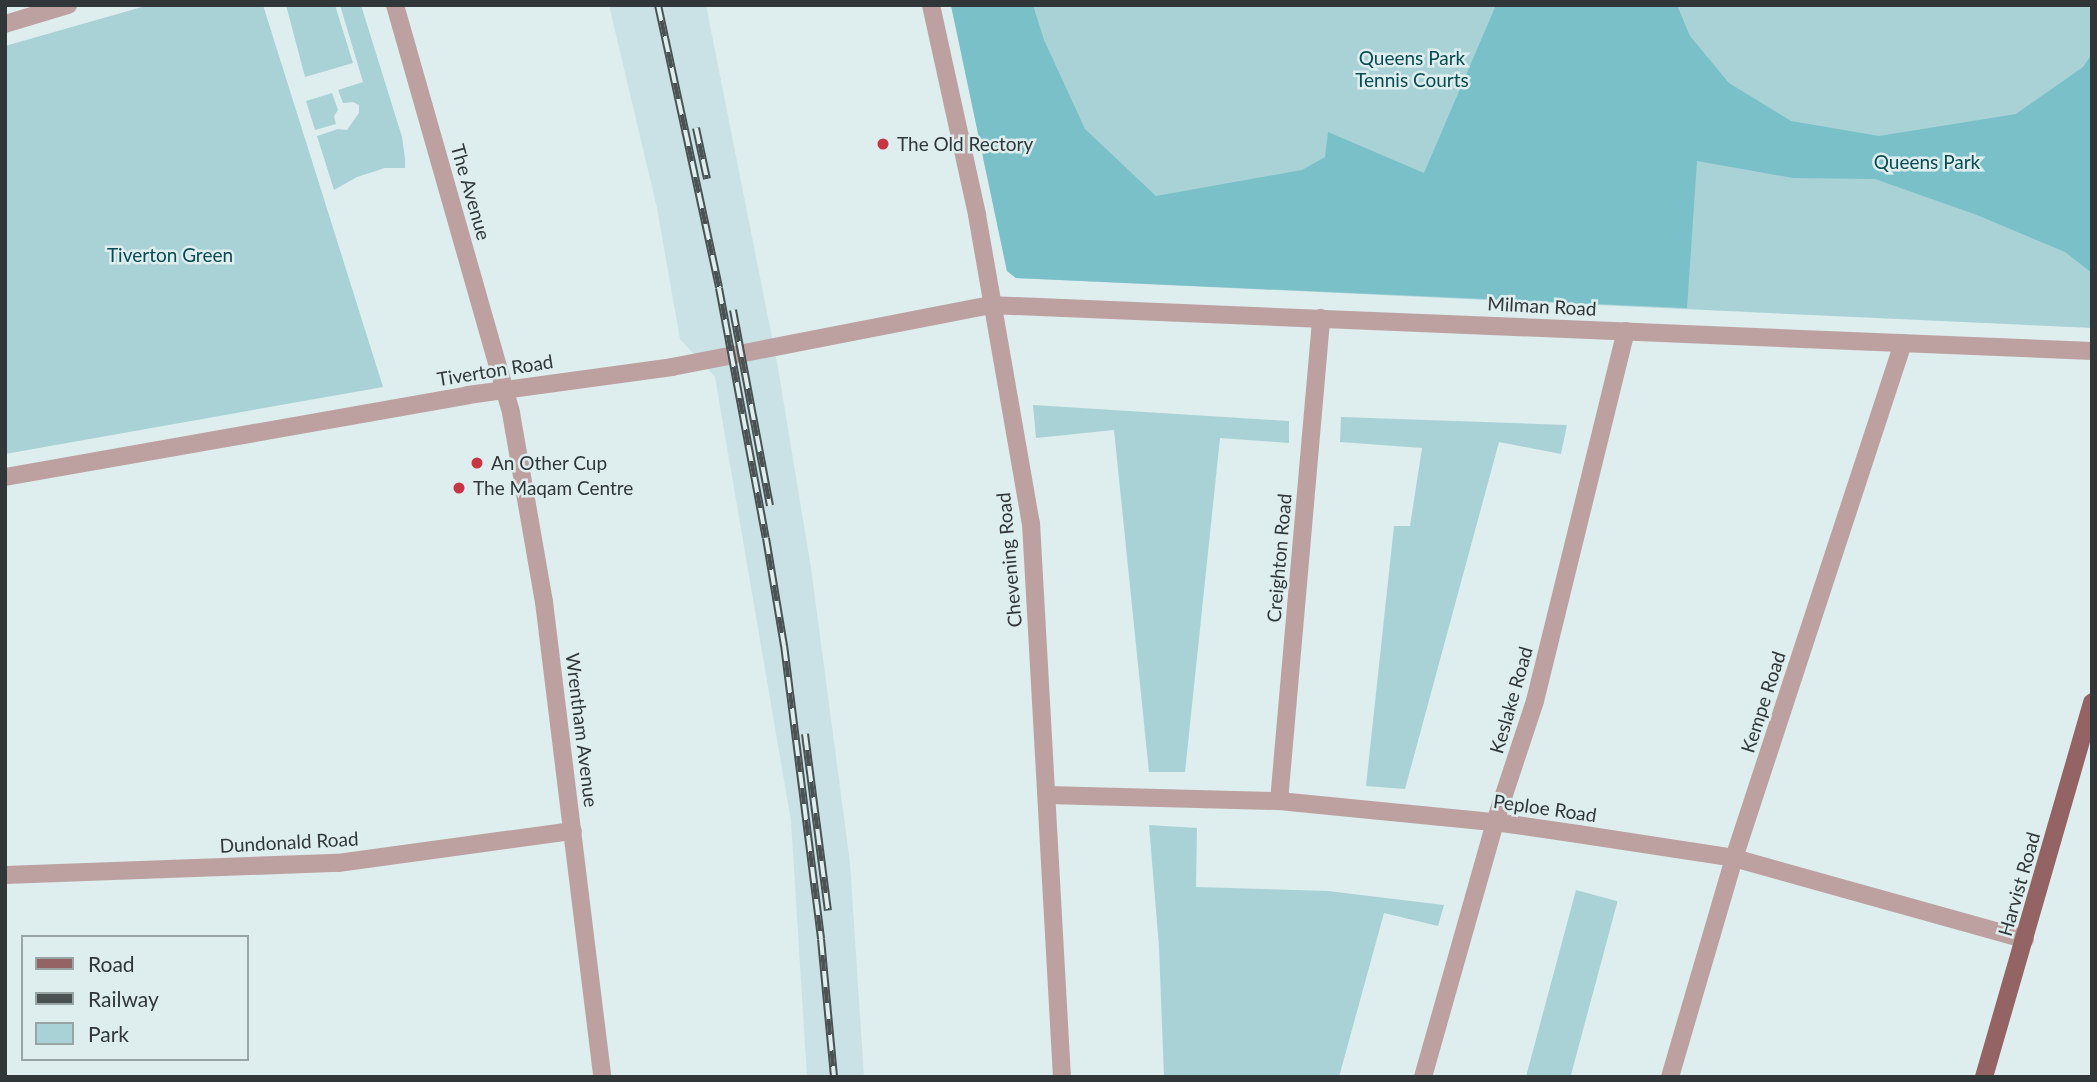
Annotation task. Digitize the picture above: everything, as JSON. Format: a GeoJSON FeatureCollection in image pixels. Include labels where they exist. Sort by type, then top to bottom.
{"type":"FeatureCollection","features":[{"type":"Feature","properties":{"kind":"main road","name":"Harvist Road"},"geometry":{"type":"LineString","coordinates":[[1983,1077],[2092,702]]}},
{"type":"Feature","properties":{"kind":"street"},"geometry":{"type":"LineString","coordinates":[[5,24],[68,5]]}},
{"type":"Feature","properties":{"kind":"street","name":"The Avenue"},"geometry":{"type":"LineString","coordinates":[[395,5],[506,391]]}},
{"type":"Feature","properties":{"kind":"street","name":"Chevening Road"},"geometry":{"type":"LineString","coordinates":[[931,5],[977,215],[990,305],[1031,523],[1062,1077]]}},
{"type":"Feature","properties":{"kind":"street","name":"Tiverton Road"},"geometry":{"type":"LineString","coordinates":[[5,477],[506,391],[672,367],[990,305]]}},
{"type":"Feature","properties":{"kind":"street","name":"Milman Road"},"geometry":{"type":"LineString","coordinates":[[990,305],[2092,351]]}},
{"type":"Feature","properties":{"kind":"street","name":"Creighton Road"},"geometry":{"type":"LineString","coordinates":[[1279,801],[1321,318]]}},
{"type":"Feature","properties":{"kind":"street","name":"Keslake Road"},"geometry":{"type":"LineString","coordinates":[[1423,1077],[1495,822],[1535,701],[1626,331]]}},
{"type":"Feature","properties":{"kind":"street","name":"Kempe Road"},"geometry":{"type":"LineString","coordinates":[[1670,1077],[1734,858],[1903,343]]}},
{"type":"Feature","properties":{"kind":"street","name":"Wrentham Avenue"},"geometry":{"type":"LineString","coordinates":[[506,391],[544,602],[601,1077]]}},
{"type":"Feature","properties":{"kind":"street","name":"Peploe Road"},"geometry":{"type":"LineString","coordinates":[[1047,795],[1279,801],[1495,822],[1734,858],[2025,939]]}},
{"type":"Feature","properties":{"kind":"street","name":"Dundonald Road"},"geometry":{"type":"LineString","coordinates":[[5,875],[338,863],[573,831]]}},
{"type":"Feature","properties":{"kind":"shaded area"},"geometry":{"type":"Polygon","coordinates":[[[609,5],[706,5],[778,368],[811,568],[850,863],[864,1077],[807,1077],[791,821],[715,377],[680,339],[657,208],[609,5]]]}},
{"type":"Feature","properties":{"kind":"green space","name":"Tiverton Green"},"geometry":{"type":"Polygon","coordinates":[[[149,5],[263,5],[383,387],[5,454],[5,46],[149,5]]]}},
{"type":"Feature","properties":{"kind":"green space"},"geometry":{"type":"Polygon","coordinates":[[[286,5],[335,5],[353,63],[305,77],[286,5]]]}},
{"type":"Feature","properties":{"kind":"green space"},"geometry":{"type":"Polygon","coordinates":[[[340,5],[361,5],[402,137],[405,168],[385,168],[357,177],[334,190],[317,136],[338,129],[347,130],[359,113],[359,105],[353,102],[343,103],[338,90],[363,82],[340,5]]]}},
{"type":"Feature","properties":{"kind":"green space","name":"Queens Park"},"geometry":{"type":"Polygon","coordinates":[[[951,5],[2092,5],[2092,328],[1016,278],[1007,271],[951,5]]]}},
{"type":"Feature","properties":{"kind":"green space"},"geometry":{"type":"Polygon","coordinates":[[[951,5],[1033,5],[1044,40],[1085,129],[1156,196],[1302,170],[1325,157],[1328,132],[1424,173],[1496,5],[1677,5],[1690,36],[1729,83],[1791,121],[1879,136],[2016,114],[2083,67],[2092,54],[2092,273],[2065,252],[1977,215],[1875,179],[1793,178],[1697,161],[1687,308],[1016,278],[1007,271],[951,5]]]}},
{"type":"Feature","properties":{"kind":"green space"},"geometry":{"type":"Polygon","coordinates":[[[332,93],[338,110],[334,116],[336,124],[315,130],[306,101],[332,93]]]}},
{"type":"Feature","properties":{"kind":"green space"},"geometry":{"type":"Polygon","coordinates":[[[1033,405],[1289,421],[1289,443],[1220,438],[1185,772],[1149,772],[1114,430],[1036,438],[1033,405]]]}},
{"type":"Feature","properties":{"kind":"green space"},"geometry":{"type":"Polygon","coordinates":[[[1341,417],[1567,425],[1561,454],[1499,442],[1405,789],[1366,786],[1394,526],[1410,526],[1422,448],[1340,442],[1341,417]]]}},
{"type":"Feature","properties":{"kind":"green space"},"geometry":{"type":"Polygon","coordinates":[[[1149,825],[1197,828],[1196,887],[1328,891],[1444,905],[1438,926],[1384,913],[1339,1077],[1164,1077],[1159,947],[1149,825]]]}},
{"type":"Feature","properties":{"kind":"green space"},"geometry":{"type":"Polygon","coordinates":[[[1576,890],[1618,901],[1570,1077],[1526,1077],[1576,890]]]}},
{"type":"Feature","properties":{"kind":"railway"},"geometry":{"type":"LineString","coordinates":[[658,5],[719,288],[784,645],[821,939],[834,1077]]}},
{"type":"Feature","properties":{"kind":"railway"},"geometry":{"type":"LineString","coordinates":[[696,128],[707,179]]}},
{"type":"Feature","properties":{"kind":"railway"},"geometry":{"type":"LineString","coordinates":[[733,310],[770,506]]}},
{"type":"Feature","properties":{"kind":"railway"},"geometry":{"type":"LineString","coordinates":[[805,734],[828,911]]}},
{"type":"Feature","properties":{"kind":"place","name":"The Old Rectory"},"geometry":{"type":"Point","coordinates":[883,144]}},
{"type":"Feature","properties":{"kind":"place","name":"An Other Cup"},"geometry":{"type":"Point","coordinates":[477,463]}},
{"type":"Feature","properties":{"kind":"place","name":"The Maqam Centre"},"geometry":{"type":"Point","coordinates":[459,488]}},
{"type":"Feature","properties":{"kind":"park label","name":"Queens Park Tennis Courts"},"geometry":{"type":"Point","coordinates":[1412,69]}}]}
